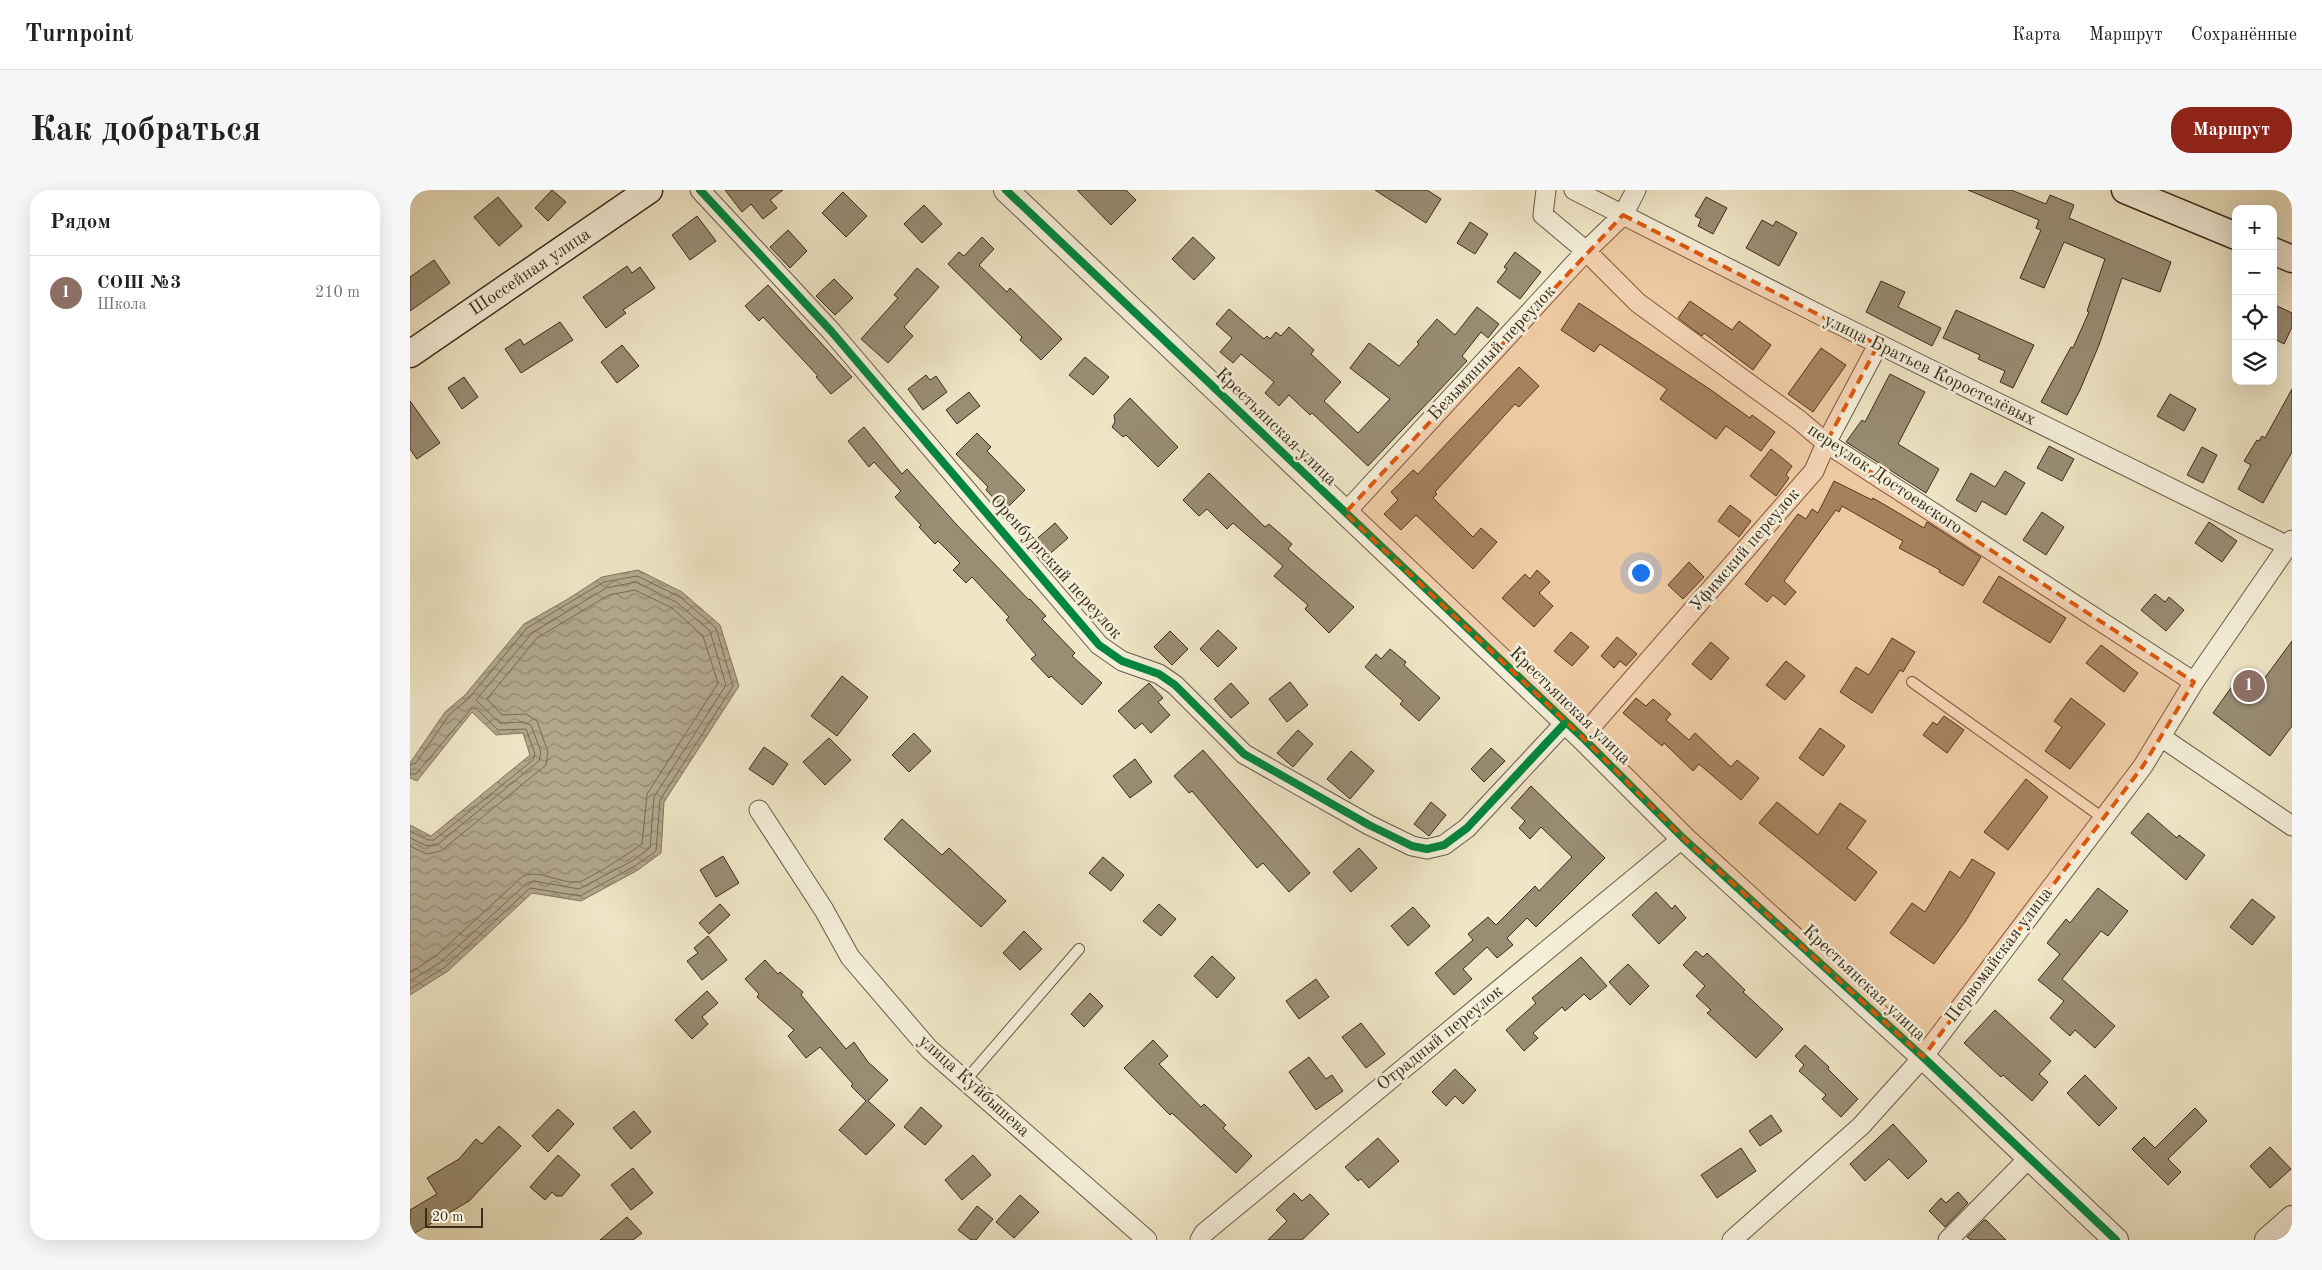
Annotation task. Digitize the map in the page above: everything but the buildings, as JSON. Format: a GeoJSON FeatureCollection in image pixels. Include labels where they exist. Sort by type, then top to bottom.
{"type":"FeatureCollection","features":[{"type":"Feature","properties":{"kind":"main road","name":"Шоссейная улица"},"geometry":{"type":"LineString","coordinates":[[410,354],[649,190]]}},
{"type":"Feature","properties":{"kind":"main road"},"geometry":{"type":"LineString","coordinates":[[2125,190],[2232,234]]}},
{"type":"Feature","properties":{"kind":"main road"},"geometry":{"type":"LineString","coordinates":[[2277,253],[2292,259]]}},
{"type":"Feature","properties":{"kind":"street","name":"Оренбургский переулок"},"geometry":{"type":"LineString","coordinates":[[700,190],[831,331],[1099,645],[1122,661],[1160,674],[1244,754],[1369,825],[1412,846],[1427,849],[1444,845],[1467,828],[1574,729]]}},
{"type":"Feature","properties":{"kind":"street","name":"Крестьянская улица"},"geometry":{"type":"LineString","coordinates":[[1006,190],[1574,729],[1683,838],[1923,1057],[2116,1240]]}},
{"type":"Feature","properties":{"kind":"street","name":"переулок Достоевского"},"geometry":{"type":"LineString","coordinates":[[1546,190],[1543,215],[1586,251],[1638,303],[1799,420],[1826,444],[2194,682]]}},
{"type":"Feature","properties":{"kind":"street","name":"улица Братьев Коростелёвых"},"geometry":{"type":"LineString","coordinates":[[1574,190],[1878,345],[2290,543]]}},
{"type":"Feature","properties":{"kind":"street","name":"Безымянный переулок"},"geometry":{"type":"LineString","coordinates":[[1345,513],[1586,251],[1623,215],[1636,190]]}},
{"type":"Feature","properties":{"kind":"street","name":"Уфимский переулок"},"geometry":{"type":"LineString","coordinates":[[1574,729],[1814,471],[1826,444],[1878,345]]}},
{"type":"Feature","properties":{"kind":"street","name":"Первомайская улица"},"geometry":{"type":"LineString","coordinates":[[1732,1240],[1861,1126],[1923,1057],[2143,766],[2194,682],[2290,543]]}},
{"type":"Feature","properties":{"kind":"street"},"geometry":{"type":"LineString","coordinates":[[2161,737],[2292,826]]}},
{"type":"Feature","properties":{"kind":"street","name":"улица Куйбышева"},"geometry":{"type":"LineString","coordinates":[[759,810],[824,910],[850,957],[929,1049],[1147,1240]]}},
{"type":"Feature","properties":{"kind":"street","name":"Отрадный переулок"},"geometry":{"type":"LineString","coordinates":[[1200,1240],[1204,1233],[1683,838]]}},
{"type":"Feature","properties":{"kind":"street"},"geometry":{"type":"LineString","coordinates":[[1948,1240],[2029,1158]]}},
{"type":"Feature","properties":{"kind":"street"},"geometry":{"type":"LineString","coordinates":[[2267,1240],[2292,1218]]}},
{"type":"Feature","properties":{"kind":"lane"},"geometry":{"type":"LineString","coordinates":[[1912,682],[2103,818]]}},
{"type":"Feature","properties":{"kind":"lane"},"geometry":{"type":"LineString","coordinates":[[965,1081],[1079,949]]}},
{"type":"Feature","properties":{"kind":"highlighted area"},"geometry":{"type":"Polygon","coordinates":[[[1623,215],[1878,345],[1826,443],[2194,682],[2143,766],[1923,1057],[1683,838],[1582,737],[1345,513],[1623,215]]]}},
{"type":"Feature","properties":{"kind":"water"},"geometry":{"type":"Polygon","coordinates":[[[638,570],[682,592],[720,625],[739,686],[664,802],[661,853],[638,870],[581,901],[532,893],[448,971],[410,995],[410,825],[431,836],[530,755],[523,733],[496,735],[472,712],[417,781],[410,778],[410,763],[445,712],[465,695],[524,624],[602,577],[638,570]]]}},
{"type":"Feature","properties":{"kind":"cycle path"},"geometry":{"type":"LineString","coordinates":[[700,190],[831,331],[1099,645],[1122,661],[1159,674],[1175,685],[1244,754],[1369,825],[1412,846],[1427,849],[1444,845],[1467,828],[1566,722]]}},
{"type":"Feature","properties":{"kind":"cycle path"},"geometry":{"type":"LineString","coordinates":[[1006,190],[1582,737],[1683,838],[1923,1057],[2116,1240]]}},
{"type":"Feature","properties":{"kind":"place","name":"СОШ №3"},"geometry":{"type":"Point","coordinates":[2249,686]}}]}
